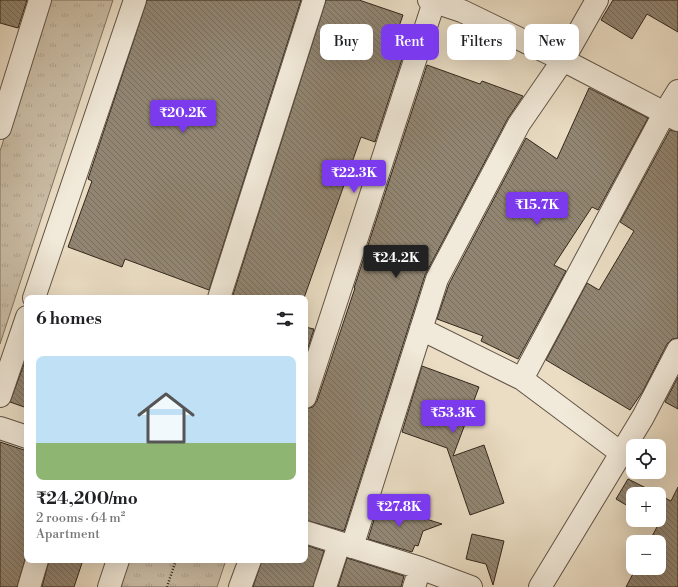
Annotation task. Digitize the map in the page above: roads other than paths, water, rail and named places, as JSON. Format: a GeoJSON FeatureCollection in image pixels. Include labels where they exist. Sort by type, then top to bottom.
{"type":"FeatureCollection","features":[{"type":"Feature","properties":{"kind":"street"},"geometry":{"type":"LineString","coordinates":[[0,128],[40,0]]}},
{"type":"Feature","properties":{"kind":"street"},"geometry":{"type":"LineString","coordinates":[[35,295],[135,0]]}},
{"type":"Feature","properties":{"kind":"street"},"geometry":{"type":"LineString","coordinates":[[220,295],[314,0]]}},
{"type":"Feature","properties":{"kind":"street"},"geometry":{"type":"LineString","coordinates":[[579,32],[597,0]]}},
{"type":"Feature","properties":{"kind":"street"},"geometry":{"type":"LineString","coordinates":[[308,387],[431,1],[462,11],[524,41]]}},
{"type":"Feature","properties":{"kind":"street"},"geometry":{"type":"LineString","coordinates":[[325,587],[346,546],[437,279],[519,124],[563,60],[671,116]]}},
{"type":"Feature","properties":{"kind":"street"},"geometry":{"type":"LineString","coordinates":[[522,379],[671,116],[678,91]]}},
{"type":"Feature","properties":{"kind":"street"},"geometry":{"type":"LineString","coordinates":[[0,396],[24,326]]}},
{"type":"Feature","properties":{"kind":"street"},"geometry":{"type":"LineString","coordinates":[[420,329],[522,379],[621,453]]}},
{"type":"Feature","properties":{"kind":"street"},"geometry":{"type":"LineString","coordinates":[[540,587],[643,417],[678,350]]}},
{"type":"Feature","properties":{"kind":"street"},"geometry":{"type":"LineString","coordinates":[[0,428],[24,436]]}},
{"type":"Feature","properties":{"kind":"street"},"geometry":{"type":"LineString","coordinates":[[308,533],[346,546],[417,577],[471,587]]}},
{"type":"Feature","properties":{"kind":"street"},"geometry":{"type":"LineString","coordinates":[[29,587],[37,563]]}},
{"type":"Feature","properties":{"kind":"street"},"geometry":{"type":"LineString","coordinates":[[109,587],[117,563]]}},
{"type":"Feature","properties":{"kind":"street"},"geometry":{"type":"LineString","coordinates":[[240,587],[249,563]]}}]}
